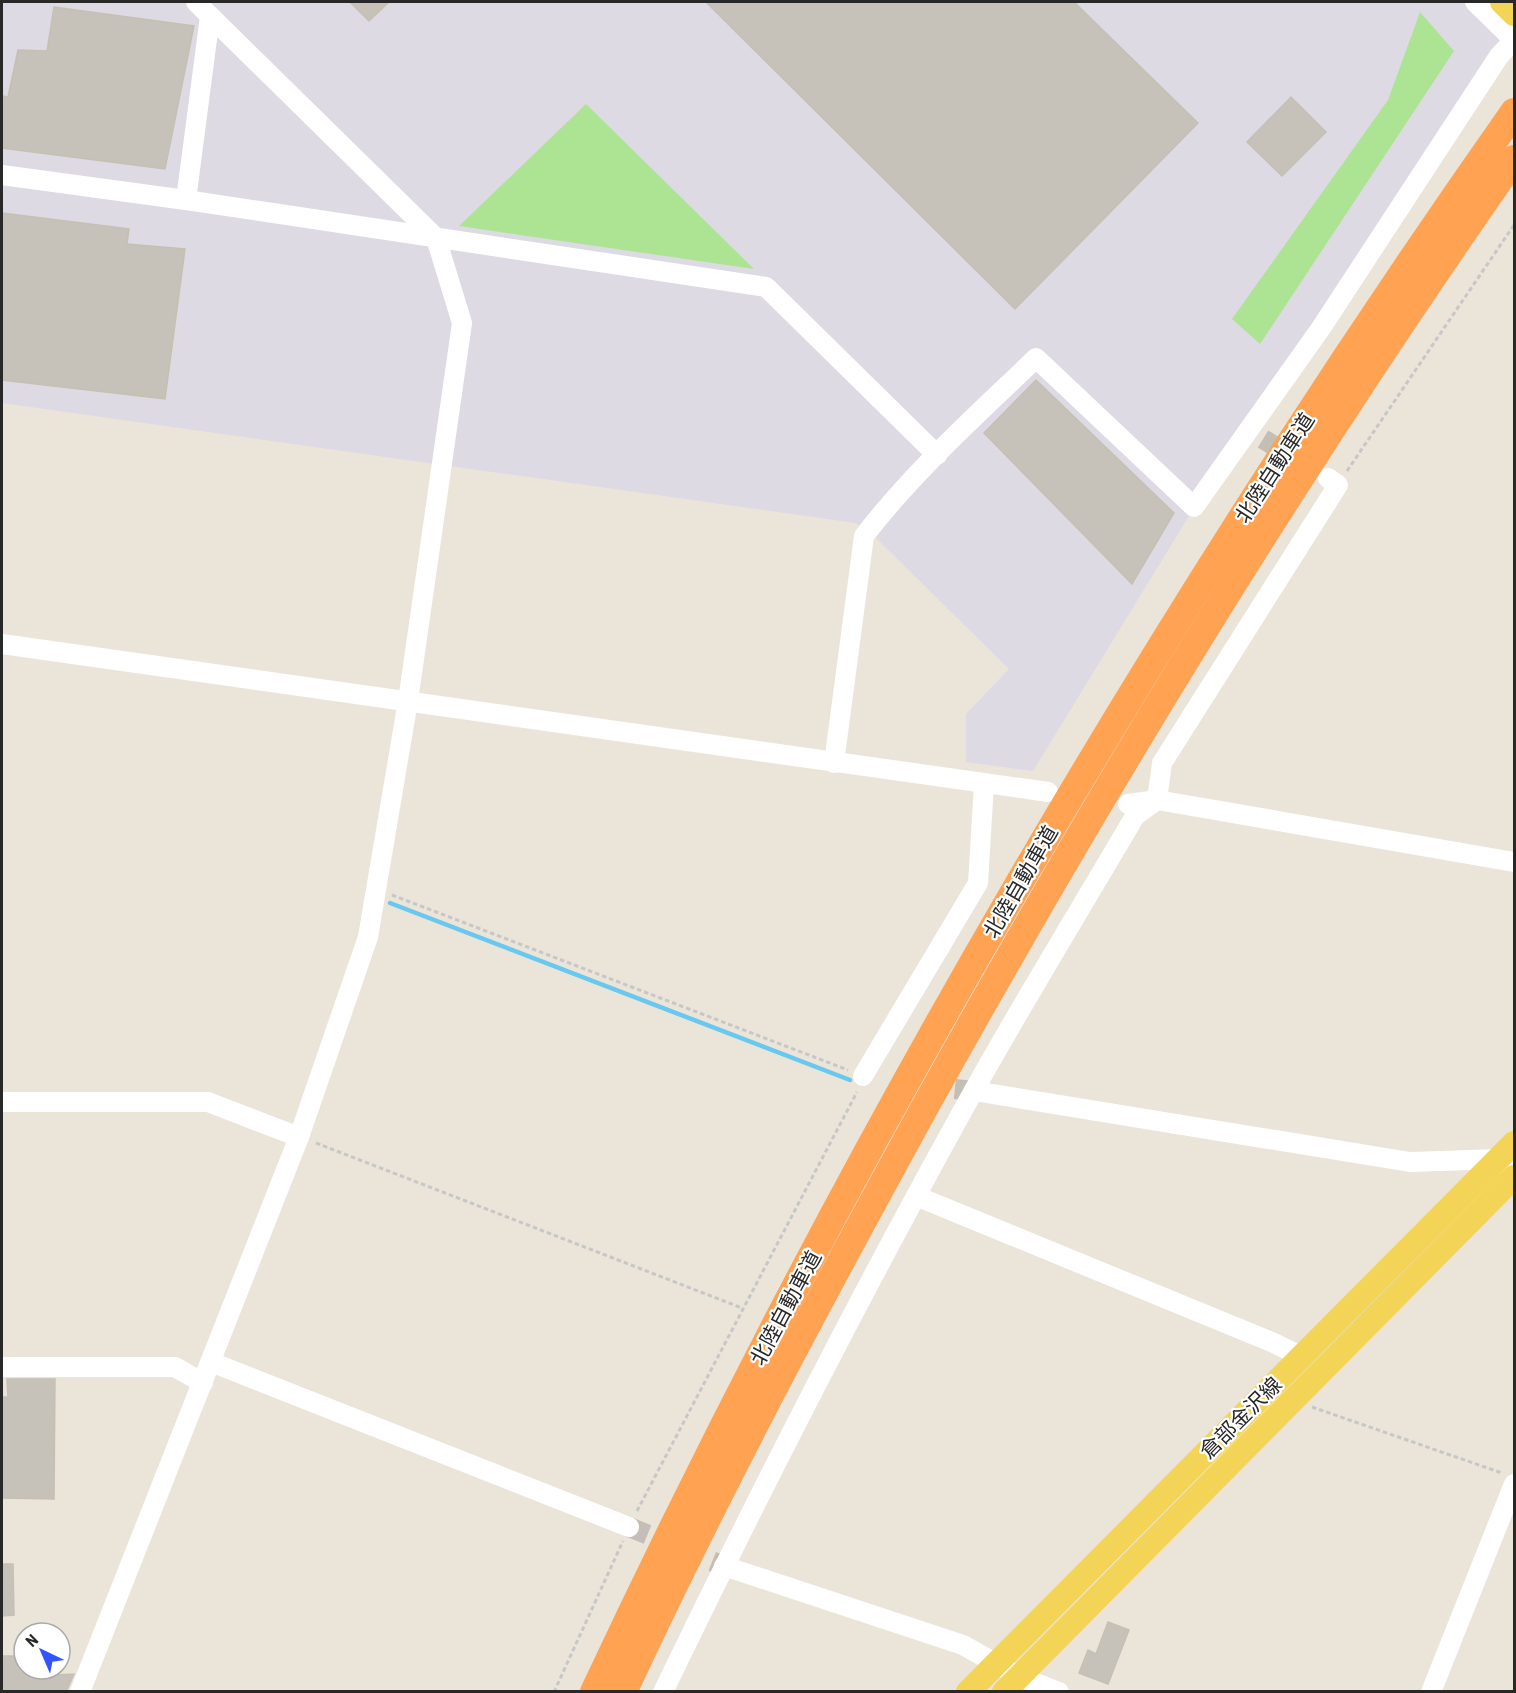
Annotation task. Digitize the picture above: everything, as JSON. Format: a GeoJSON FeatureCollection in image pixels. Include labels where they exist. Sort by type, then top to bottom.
{"type":"FeatureCollection","features":[{"type":"Feature","properties":{"kind":"highway","name":"北陸自動車道"},"geometry":{"type":"LineString","coordinates":[[594,1692],[716,1443],[848,1189],[980,952],[1097,753],[1221,553],[1349,354],[1515,112]]}},
{"type":"Feature","properties":{"kind":"highway","name":"北陸自動車道"},"geometry":{"type":"LineString","coordinates":[[623,1692],[743,1449],[865,1216],[998,977],[1118,772],[1249,560],[1374,365],[1515,159]]}},
{"type":"Feature","properties":{"kind":"main road"},"geometry":{"type":"LineString","coordinates":[[1502,2],[1515,14]]}},
{"type":"Feature","properties":{"kind":"main road","name":"倉部金沢線"},"geometry":{"type":"LineString","coordinates":[[968,1692],[1302,1357],[1511,1163]]}},
{"type":"Feature","properties":{"kind":"main road","name":"倉部金沢線"},"geometry":{"type":"LineString","coordinates":[[1011,1684],[1294,1401],[1511,1163]]}},
{"type":"Feature","properties":{"kind":"street"},"geometry":{"type":"LineString","coordinates":[[80,1692],[299,1137],[369,937],[408,701],[462,323],[436,238],[196,2]]}},
{"type":"Feature","properties":{"kind":"street"},"geometry":{"type":"LineString","coordinates":[[834,763],[864,536],[937,455],[1036,358],[1194,507],[1256,434],[1321,328],[1499,56],[1514,40],[1476,2]]}},
{"type":"Feature","properties":{"kind":"street"},"geometry":{"type":"LineString","coordinates":[[186,200],[210,16]]}},
{"type":"Feature","properties":{"kind":"street"},"geometry":{"type":"LineString","coordinates":[[2,176],[186,200],[766,287],[937,455]]}},
{"type":"Feature","properties":{"kind":"street"},"geometry":{"type":"LineString","coordinates":[[663,1692],[724,1566],[916,1196],[974,1091],[1135,816],[1157,800],[1162,763],[1333,482]]}},
{"type":"Feature","properties":{"kind":"street"},"geometry":{"type":"LineString","coordinates":[[2,644],[1048,792]]}},
{"type":"Feature","properties":{"kind":"street"},"geometry":{"type":"LineString","coordinates":[[863,1076],[978,883],[984,784]]}},
{"type":"Feature","properties":{"kind":"street"},"geometry":{"type":"LineString","coordinates":[[1128,804],[1157,800],[1515,862]]}},
{"type":"Feature","properties":{"kind":"street"},"geometry":{"type":"LineString","coordinates":[[974,1091],[1410,1162],[1511,1163]]}},
{"type":"Feature","properties":{"kind":"street"},"geometry":{"type":"LineString","coordinates":[[2,1102],[208,1102],[299,1137]]}},
{"type":"Feature","properties":{"kind":"street"},"geometry":{"type":"LineString","coordinates":[[916,1196],[1274,1343],[1302,1357]]}},
{"type":"Feature","properties":{"kind":"street"},"geometry":{"type":"LineString","coordinates":[[212,1362],[629,1527]]}},
{"type":"Feature","properties":{"kind":"street"},"geometry":{"type":"LineString","coordinates":[[2,1367],[175,1367],[203,1383]]}},
{"type":"Feature","properties":{"kind":"street"},"geometry":{"type":"LineString","coordinates":[[1431,1692],[1509,1479]]}},
{"type":"Feature","properties":{"kind":"street"},"geometry":{"type":"LineString","coordinates":[[724,1566],[963,1645],[994,1664],[1011,1684],[1059,1692]]}},
{"type":"Feature","properties":{"kind":"path"},"geometry":{"type":"LineString","coordinates":[[1333,482],[1515,225]]}},
{"type":"Feature","properties":{"kind":"path"},"geometry":{"type":"LineString","coordinates":[[376,889],[863,1076],[848,1113],[742,1308],[629,1527],[554,1692]]}},
{"type":"Feature","properties":{"kind":"path"},"geometry":{"type":"LineString","coordinates":[[299,1137],[742,1308]]}},
{"type":"Feature","properties":{"kind":"path"},"geometry":{"type":"LineString","coordinates":[[1294,1401],[1509,1479]]}},
{"type":"Feature","properties":{"kind":"shaded area"},"geometry":{"type":"Polygon","coordinates":[[[2,2],[1514,2],[1514,25],[1197,499],[1189,516],[1033,771],[966,762],[966,714],[1009,669],[875,537],[856,523],[2,403],[2,2]]]}},
{"type":"Feature","properties":{"kind":"green space"},"geometry":{"type":"Polygon","coordinates":[[[1420,12],[1454,51],[1260,344],[1232,319],[1388,100],[1420,12]]]}},
{"type":"Feature","properties":{"kind":"green space"},"geometry":{"type":"Polygon","coordinates":[[[586,104],[754,269],[459,226],[586,104]]]}},
{"type":"Feature","properties":{"kind":"building"},"geometry":{"type":"Polygon","coordinates":[[[350,2],[389,2],[369,21],[350,2]]]}},
{"type":"Feature","properties":{"kind":"building"},"geometry":{"type":"Polygon","coordinates":[[[706,2],[1074,2],[1198,123],[1015,309],[706,2]]]}},
{"type":"Feature","properties":{"kind":"building"},"geometry":{"type":"Polygon","coordinates":[[[54,7],[194,26],[165,169],[2,148],[2,96],[8,97],[18,50],[47,51],[54,7]]]}},
{"type":"Feature","properties":{"kind":"building"},"geometry":{"type":"Polygon","coordinates":[[[1291,97],[1326,132],[1282,176],[1247,142],[1291,97]]]}},
{"type":"Feature","properties":{"kind":"building"},"geometry":{"type":"Polygon","coordinates":[[[2,213],[129,229],[127,244],[185,249],[165,399],[2,380],[2,213]]]}},
{"type":"Feature","properties":{"kind":"building"},"geometry":{"type":"Polygon","coordinates":[[[1036,380],[1174,513],[1132,584],[984,433],[1036,380]]]}},
{"type":"Feature","properties":{"kind":"building"},"geometry":{"type":"Polygon","coordinates":[[[7,1379],[55,1379],[54,1499],[2,1498],[2,1397],[8,1397],[7,1379]]]}},
{"type":"Feature","properties":{"kind":"building"},"geometry":{"type":"Polygon","coordinates":[[[2,1564],[13,1564],[14,1615],[2,1616],[2,1564]]]}},
{"type":"Feature","properties":{"kind":"building"},"geometry":{"type":"Polygon","coordinates":[[[1108,1622],[1129,1630],[1108,1684],[1079,1673],[1088,1650],[1096,1654],[1108,1622]]]}},
{"type":"Feature","properties":{"kind":"building"},"geometry":{"type":"Polygon","coordinates":[[[2,1656],[12,1656],[12,1681],[71,1681],[66,1692],[2,1692],[2,1656]]]}},
{"type":"Feature","properties":{"kind":"waterway"},"geometry":{"type":"LineString","coordinates":[[390,903],[850,1080]]}},
{"type":"Feature","properties":{"kind":"tunnel"},"geometry":{"type":"LineString","coordinates":[[1263,439],[1294,458]]}},
{"type":"Feature","properties":{"kind":"tunnel"},"geometry":{"type":"LineString","coordinates":[[925,1086],[974,1091]]}},
{"type":"Feature","properties":{"kind":"tunnel"},"geometry":{"type":"LineString","coordinates":[[629,1527],[724,1566]]}}]}
